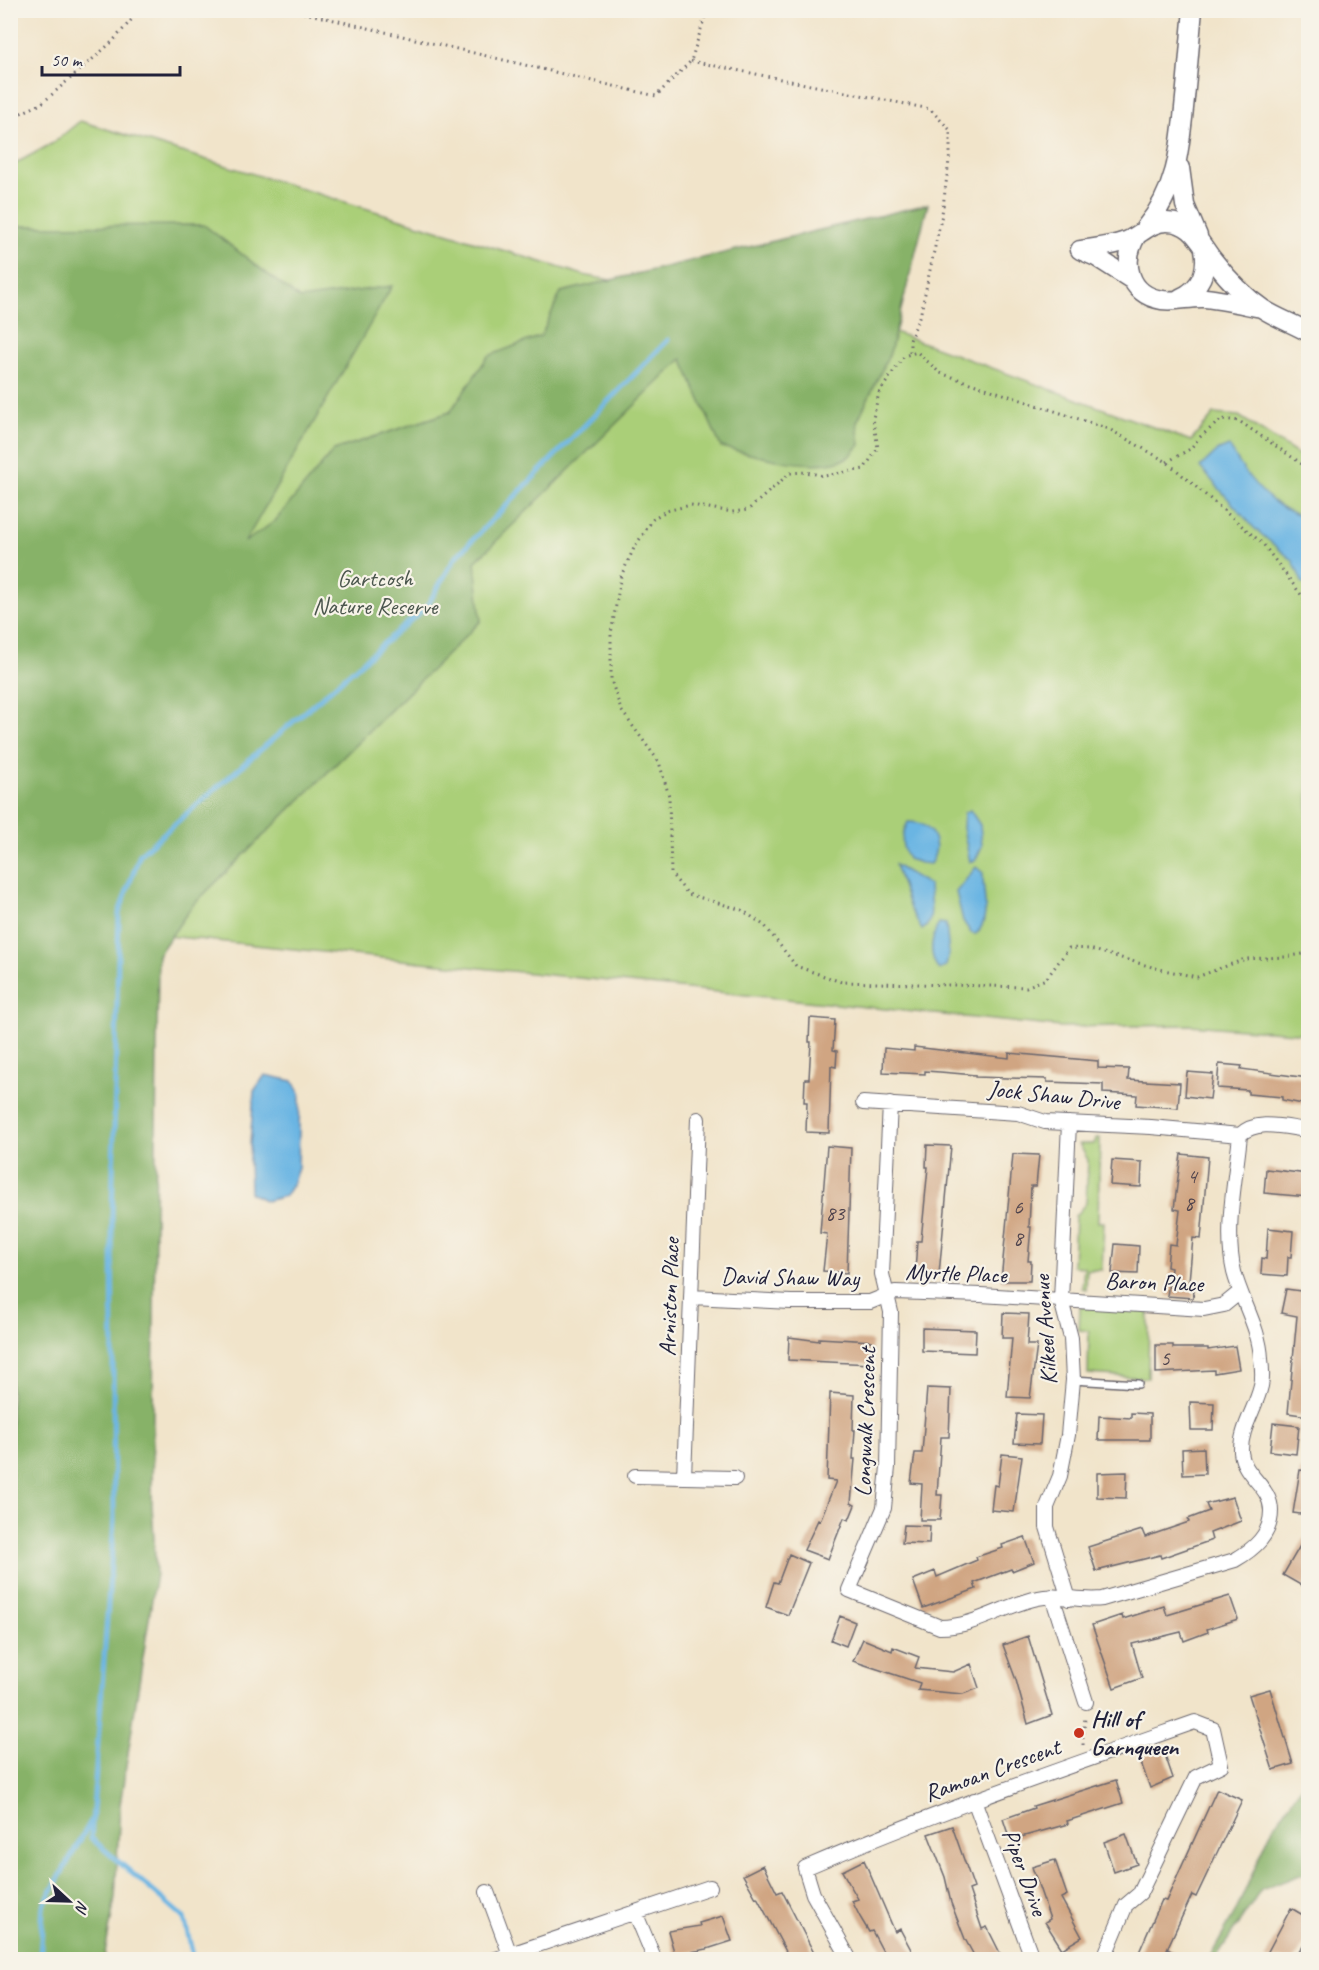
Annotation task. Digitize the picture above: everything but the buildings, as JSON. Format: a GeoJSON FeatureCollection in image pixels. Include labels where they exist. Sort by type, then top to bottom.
{"type":"FeatureCollection","features":[{"type":"Feature","properties":{"kind":"street"},"geometry":{"type":"LineString","coordinates":[[1193,10],[1179,154],[1167,194],[1159,210],[1131,245],[1128,269],[1132,280],[1141,291],[1152,298],[1164,301],[1214,299],[1262,308]]}},
{"type":"Feature","properties":{"kind":"street"},"geometry":{"type":"LineString","coordinates":[[1178,299],[1190,294],[1204,274],[1206,261],[1185,205],[1179,154]]}},
{"type":"Feature","properties":{"kind":"street"},"geometry":{"type":"LineString","coordinates":[[1132,280],[1076,249],[1114,244],[1156,223],[1179,224],[1190,229],[1227,277],[1262,308],[1308,332]]}},
{"type":"Feature","properties":{"kind":"street","name":"Jock Shaw Drive"},"geometry":{"type":"LineString","coordinates":[[863,1103],[1018,1113],[1045,1122],[1240,1135],[1256,1125],[1308,1130]]}},
{"type":"Feature","properties":{"kind":"street","name":"Longwalk Crescent"},"geometry":{"type":"LineString","coordinates":[[890,1104],[882,1274],[891,1312],[885,1508],[849,1590],[940,1627],[965,1624],[1038,1598],[1052,1596],[1087,1601],[1102,1599],[1235,1560],[1253,1550],[1267,1532],[1271,1511],[1266,1492],[1245,1467],[1241,1450],[1245,1428],[1262,1385],[1262,1365],[1254,1328],[1240,1292],[1229,1244],[1240,1135]]}},
{"type":"Feature","properties":{"kind":"street","name":"Arniston Place"},"geometry":{"type":"LineString","coordinates":[[684,1477],[699,1119]]}},
{"type":"Feature","properties":{"kind":"street","name":"Kilkeel Avenue"},"geometry":{"type":"LineString","coordinates":[[1069,1599],[1047,1527],[1047,1507],[1060,1476],[1068,1435],[1073,1380],[1071,1338],[1061,1300],[1070,1122]]}},
{"type":"Feature","properties":{"kind":"street","name":"Myrtle Place"},"geometry":{"type":"LineString","coordinates":[[886,1295],[896,1292],[1061,1300]]}},
{"type":"Feature","properties":{"kind":"street","name":"Baron Place"},"geometry":{"type":"LineString","coordinates":[[1061,1300],[1204,1309],[1224,1305],[1240,1292]]}},
{"type":"Feature","properties":{"kind":"street","name":"David Shaw Way"},"geometry":{"type":"LineString","coordinates":[[693,1297],[792,1302],[870,1302],[886,1295]]}},
{"type":"Feature","properties":{"kind":"street"},"geometry":{"type":"LineString","coordinates":[[634,1476],[735,1478]]}},
{"type":"Feature","properties":{"kind":"street"},"geometry":{"type":"LineString","coordinates":[[1052,1596],[1086,1702]]}},
{"type":"Feature","properties":{"kind":"street","name":"Ramoan Crescent"},"geometry":{"type":"LineString","coordinates":[[850,1959],[813,1894],[805,1868],[974,1800],[1195,1722],[1213,1729],[1221,1765],[1196,1777],[1140,1893],[1126,1905],[1103,1959]]}},
{"type":"Feature","properties":{"kind":"street","name":"Piper Drive"},"geometry":{"type":"LineString","coordinates":[[974,1800],[1033,1959]]}},
{"type":"Feature","properties":{"kind":"street"},"geometry":{"type":"LineString","coordinates":[[493,1959],[511,1957],[710,1887]]}},
{"type":"Feature","properties":{"kind":"street"},"geometry":{"type":"LineString","coordinates":[[487,1892],[511,1957]]}},
{"type":"Feature","properties":{"kind":"street"},"geometry":{"type":"LineString","coordinates":[[635,1912],[655,1959]]}},
{"type":"Feature","properties":{"kind":"lane"},"geometry":{"type":"LineString","coordinates":[[1073,1380],[1138,1384]]}},
{"type":"Feature","properties":{"kind":"path"},"geometry":{"type":"LineString","coordinates":[[10,118],[42,104],[112,42],[133,18],[135,10]]}},
{"type":"Feature","properties":{"kind":"path"},"geometry":{"type":"LineString","coordinates":[[292,10],[656,96],[691,61],[707,10]]}},
{"type":"Feature","properties":{"kind":"path"},"geometry":{"type":"LineString","coordinates":[[691,61],[930,110],[950,130],[950,153],[942,214],[921,312],[910,340],[910,354]]}},
{"type":"Feature","properties":{"kind":"path"},"geometry":{"type":"LineString","coordinates":[[1308,604],[1263,544],[1167,462],[1109,429],[940,372],[917,352],[904,356],[879,393],[873,418],[878,448],[864,468],[824,476],[806,472],[790,473],[748,510],[732,512],[691,505],[666,511],[654,518],[635,546],[621,576],[611,634],[611,680],[621,710],[660,762],[669,795],[671,874],[688,894],[742,910],[765,926],[796,966],[841,982],[1026,987],[1046,979],[1069,948],[1090,949],[1159,969],[1197,977],[1245,959],[1308,953]]}},
{"type":"Feature","properties":{"kind":"path"},"geometry":{"type":"LineString","coordinates":[[1167,462],[1190,449],[1200,437],[1222,419],[1239,421],[1308,468]]}},
{"type":"Feature","properties":{"kind":"path"},"geometry":{"type":"LineString","coordinates":[[1082,1762],[1086,1702]]}},
{"type":"Feature","properties":{"kind":"green space","name":"Gartcosh Nature Reserve"},"geometry":{"type":"Polygon","coordinates":[[[80,121],[587,276],[878,326],[1191,441],[1214,414],[1239,416],[1308,461],[1308,1034],[1190,1025],[1061,1027],[157,935],[11,918],[11,179],[16,163],[53,143],[80,121]]]}},
{"type":"Feature","properties":{"kind":"green space"},"geometry":{"type":"Polygon","coordinates":[[[928,204],[890,353],[857,422],[860,445],[851,455],[833,462],[801,463],[721,447],[682,359],[475,562],[481,621],[192,906],[158,955],[152,1504],[156,1574],[120,1805],[115,1898],[104,1959],[11,1959],[11,226],[204,225],[300,299],[392,286],[245,542],[275,521],[334,450],[450,412],[488,356],[541,336],[561,292],[928,204]]]}},
{"type":"Feature","properties":{"kind":"green space"},"geometry":{"type":"Polygon","coordinates":[[[1096,1138],[1100,1138],[1098,1222],[1104,1222],[1102,1270],[1087,1270],[1086,1289],[1082,1288],[1084,1267],[1073,1266],[1075,1216],[1086,1203],[1088,1160],[1079,1144],[1094,1144],[1096,1138]]]}},
{"type":"Feature","properties":{"kind":"green space"},"geometry":{"type":"Polygon","coordinates":[[[1080,1307],[1149,1307],[1148,1378],[1088,1374],[1089,1331],[1079,1330],[1080,1307]]]}},
{"type":"Feature","properties":{"kind":"green space"},"geometry":{"type":"Polygon","coordinates":[[[1308,1777],[1308,1872],[1261,1890],[1215,1959],[1209,1959],[1236,1911],[1273,1827],[1308,1777]]]}},
{"type":"Feature","properties":{"kind":"water"},"geometry":{"type":"Polygon","coordinates":[[[1229,446],[1243,469],[1261,491],[1283,508],[1308,518],[1308,587],[1302,582],[1293,561],[1254,528],[1200,467],[1217,451],[1229,446]]]}},
{"type":"Feature","properties":{"kind":"water"},"geometry":{"type":"Polygon","coordinates":[[[970,810],[980,825],[982,846],[975,861],[970,862],[963,828],[964,813],[970,810]]]}},
{"type":"Feature","properties":{"kind":"water"},"geometry":{"type":"Polygon","coordinates":[[[908,822],[923,826],[933,836],[935,849],[930,864],[908,859],[902,840],[908,822]]]}},
{"type":"Feature","properties":{"kind":"water"},"geometry":{"type":"Polygon","coordinates":[[[895,865],[929,885],[930,916],[929,922],[922,930],[910,909],[895,865]]]}},
{"type":"Feature","properties":{"kind":"water"},"geometry":{"type":"Polygon","coordinates":[[[976,867],[983,873],[985,913],[981,928],[976,934],[971,933],[963,921],[956,892],[976,867]]]}},
{"type":"Feature","properties":{"kind":"water"},"geometry":{"type":"Polygon","coordinates":[[[939,923],[946,924],[949,954],[946,966],[939,970],[933,958],[932,946],[939,923]]]}},
{"type":"Feature","properties":{"kind":"water"},"geometry":{"type":"Polygon","coordinates":[[[265,1075],[293,1081],[300,1094],[298,1168],[285,1196],[266,1201],[250,1193],[249,1158],[254,1091],[265,1075]]]}},
{"type":"Feature","properties":{"kind":"waterway"},"geometry":{"type":"LineString","coordinates":[[194,1960],[184,1918],[91,1838],[114,1521],[112,1219],[119,913],[140,854],[427,606],[455,558],[668,340]]}},
{"type":"Feature","properties":{"kind":"waterway"},"geometry":{"type":"LineString","coordinates":[[40,1960],[43,1906],[91,1821]]}},
{"type":"Feature","properties":{"kind":"place","name":"Hill of Garnqueen"},"geometry":{"type":"Point","coordinates":[1079,1733]}}]}
